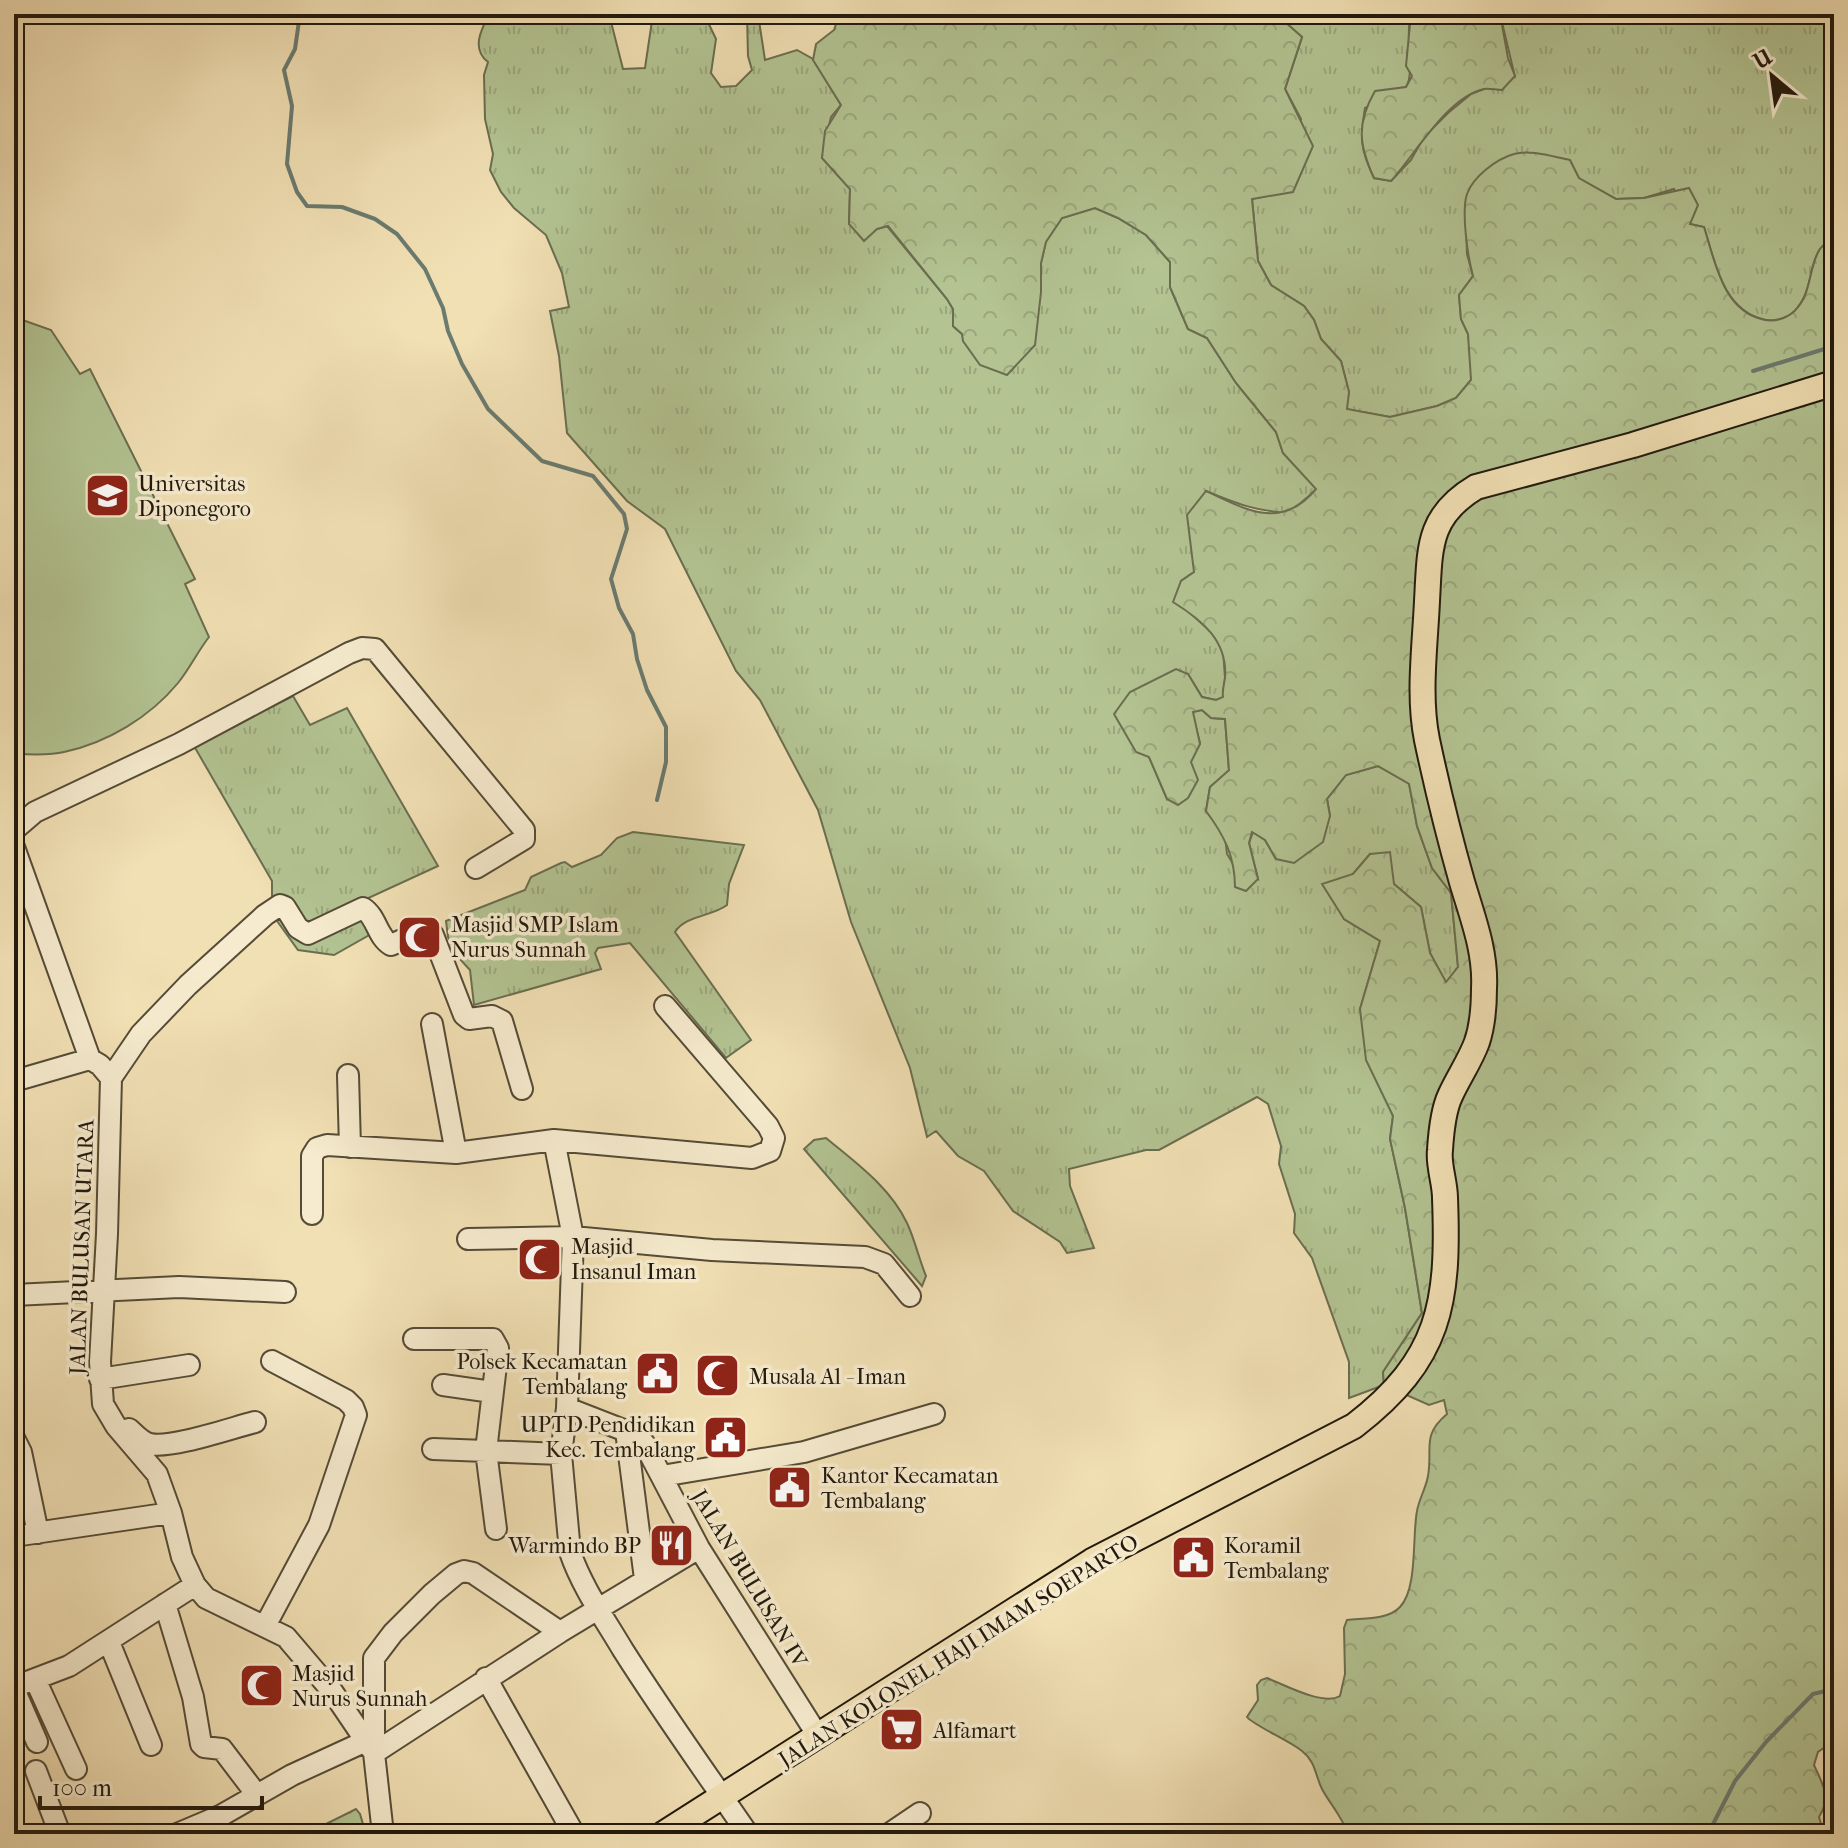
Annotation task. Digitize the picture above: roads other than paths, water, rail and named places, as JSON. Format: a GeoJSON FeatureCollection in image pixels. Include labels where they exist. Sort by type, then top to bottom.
{"type":"FeatureCollection","features":[{"type":"Feature","properties":{"kind":"main road","name":"JALAN KOLONEL HAJI IMAM SOEPARTO"},"geometry":{"type":"LineString","coordinates":[[663,1834],[1092,1561],[1354,1426],[1385,1403],[1411,1372],[1435,1327],[1445,1276],[1445,1194],[1439,1152],[1448,1100],[1478,1041],[1484,988],[1479,938],[1426,738],[1427,605],[1432,543],[1438,523],[1456,499],[1476,487],[1633,445],[1834,383]]}},
{"type":"Feature","properties":{"kind":"street"},"geometry":{"type":"LineString","coordinates":[[14,830],[35,812],[179,744],[349,653],[362,648],[375,649],[524,830],[524,839],[476,868]]}},
{"type":"Feature","properties":{"kind":"street"},"geometry":{"type":"LineString","coordinates":[[14,847],[90,1059],[111,1078],[141,1034],[188,985],[280,905],[285,907],[298,928],[308,934],[363,908],[369,911],[386,942],[391,945],[422,931],[429,931],[464,1015],[469,1019],[492,1016],[502,1021],[522,1089]]}},
{"type":"Feature","properties":{"kind":"street"},"geometry":{"type":"LineString","coordinates":[[312,1214],[312,1156],[317,1148],[327,1145],[456,1153],[554,1140],[752,1158],[770,1151],[774,1138],[768,1126],[665,1006]]}},
{"type":"Feature","properties":{"kind":"street"},"geometry":{"type":"LineString","coordinates":[[432,1024],[456,1153]]}},
{"type":"Feature","properties":{"kind":"street"},"geometry":{"type":"LineString","coordinates":[[14,1081],[90,1059]]}},
{"type":"Feature","properties":{"kind":"street"},"geometry":{"type":"LineString","coordinates":[[348,1075],[350,1147]]}},
{"type":"Feature","properties":{"kind":"street","name":"JALAN BULUSAN UTARA"},"geometry":{"type":"LineString","coordinates":[[111,1078],[103,1291],[106,1378],[103,1404],[116,1426],[157,1474],[182,1557],[195,1585]]}},
{"type":"Feature","properties":{"kind":"street"},"geometry":{"type":"LineString","coordinates":[[554,1140],[573,1237],[567,1408],[561,1454],[570,1552],[598,1610],[656,1702],[748,1834]]}},
{"type":"Feature","properties":{"kind":"street"},"geometry":{"type":"LineString","coordinates":[[468,1239],[573,1237],[712,1250],[865,1257],[884,1264],[910,1296]]}},
{"type":"Feature","properties":{"kind":"street"},"geometry":{"type":"LineString","coordinates":[[14,1295],[179,1287],[285,1292]]}},
{"type":"Feature","properties":{"kind":"street"},"geometry":{"type":"LineString","coordinates":[[414,1339],[493,1339],[498,1348],[486,1451],[496,1529]]}},
{"type":"Feature","properties":{"kind":"street"},"geometry":{"type":"LineString","coordinates":[[265,1626],[319,1525],[356,1415],[346,1400],[272,1361]]}},
{"type":"Feature","properties":{"kind":"street"},"geometry":{"type":"LineString","coordinates":[[189,1365],[106,1378],[116,1411],[133,1433],[151,1444],[168,1444],[255,1422]]}},
{"type":"Feature","properties":{"kind":"street"},"geometry":{"type":"LineString","coordinates":[[443,1385],[492,1392]]}},
{"type":"Feature","properties":{"kind":"street"},"geometry":{"type":"LineString","coordinates":[[567,1408],[626,1431],[645,1579]]}},
{"type":"Feature","properties":{"kind":"street"},"geometry":{"type":"LineString","coordinates":[[662,1476],[804,1452],[934,1414]]}},
{"type":"Feature","properties":{"kind":"street","name":"JALAN BULUSAN IV"},"geometry":{"type":"LineString","coordinates":[[626,1431],[644,1443],[699,1548],[818,1736]]}},
{"type":"Feature","properties":{"kind":"street"},"geometry":{"type":"LineString","coordinates":[[14,1438],[21,1452],[38,1533]]}},
{"type":"Feature","properties":{"kind":"street"},"geometry":{"type":"LineString","coordinates":[[433,1449],[561,1454]]}},
{"type":"Feature","properties":{"kind":"street"},"geometry":{"type":"LineString","coordinates":[[14,1536],[171,1513]]}},
{"type":"Feature","properties":{"kind":"street"},"geometry":{"type":"LineString","coordinates":[[177,1834],[222,1815],[292,1775],[370,1747],[699,1548]]}},
{"type":"Feature","properties":{"kind":"street"},"geometry":{"type":"LineString","coordinates":[[383,1834],[370,1747],[374,1658],[393,1633],[432,1594],[464,1571],[473,1573],[560,1632]]}},
{"type":"Feature","properties":{"kind":"street"},"geometry":{"type":"LineString","coordinates":[[37,1742],[14,1688],[69,1666],[195,1585],[206,1598],[286,1637],[298,1648],[370,1747]]}},
{"type":"Feature","properties":{"kind":"street"},"geometry":{"type":"LineString","coordinates":[[165,1604],[193,1697],[201,1744],[222,1749],[257,1795]]}},
{"type":"Feature","properties":{"kind":"street"},"geometry":{"type":"LineString","coordinates":[[109,1642],[151,1745]]}},
{"type":"Feature","properties":{"kind":"street"},"geometry":{"type":"LineString","coordinates":[[486,1678],[574,1834]]}},
{"type":"Feature","properties":{"kind":"street"},"geometry":{"type":"LineString","coordinates":[[35,1679],[76,1769]]}},
{"type":"Feature","properties":{"kind":"street"},"geometry":{"type":"LineString","coordinates":[[36,1771],[60,1834]]}},
{"type":"Feature","properties":{"kind":"street"},"geometry":{"type":"LineString","coordinates":[[889,1834],[920,1813]]}},
{"type":"Feature","properties":{"kind":"waterway"},"geometry":{"type":"LineString","coordinates":[[300,14],[295,49],[284,70],[292,106],[287,164],[297,192],[307,206],[342,207],[375,219],[397,234],[425,269],[443,308],[448,331],[462,364],[488,409],[542,461],[593,476],[624,514],[627,529],[611,579],[619,608],[633,634],[647,690],[666,727],[666,762],[657,800]]}},
{"type":"Feature","properties":{"kind":"waterway"},"geometry":{"type":"LineString","coordinates":[[1753,371],[1834,346]]}},
{"type":"Feature","properties":{"kind":"waterway"},"geometry":{"type":"LineString","coordinates":[[1708,1834],[1735,1781],[1766,1742],[1813,1694],[1834,1689]]}},
{"type":"Feature","properties":{"kind":"place","name":"Universitas Diponegoro"},"geometry":{"type":"Point","coordinates":[107,496]}},
{"type":"Feature","properties":{"kind":"place","name":"Masjid SMP Islam Nurus Sunnah"},"geometry":{"type":"Point","coordinates":[420,937]}},
{"type":"Feature","properties":{"kind":"place","name":"Masjid Insanul Iman"},"geometry":{"type":"Point","coordinates":[540,1259]}},
{"type":"Feature","properties":{"kind":"place","name":"Polsek Kecamatan Tembalang"},"geometry":{"type":"Point","coordinates":[658,1374]}},
{"type":"Feature","properties":{"kind":"place","name":"Musala Al - Iman"},"geometry":{"type":"Point","coordinates":[718,1376]}},
{"type":"Feature","properties":{"kind":"place","name":"UPTD Pendidikan Kec. Tembalang"},"geometry":{"type":"Point","coordinates":[726,1437]}},
{"type":"Feature","properties":{"kind":"place","name":"Kantor Kecamatan Tembalang"},"geometry":{"type":"Point","coordinates":[790,1488]}},
{"type":"Feature","properties":{"kind":"place","name":"Warmindo BP"},"geometry":{"type":"Point","coordinates":[672,1545]}},
{"type":"Feature","properties":{"kind":"place","name":"Koramil Tembalang"},"geometry":{"type":"Point","coordinates":[1193,1558]}},
{"type":"Feature","properties":{"kind":"place","name":"Masjid Nurus Sunnah"},"geometry":{"type":"Point","coordinates":[261,1686]}},
{"type":"Feature","properties":{"kind":"place","name":"Alfamart"},"geometry":{"type":"Point","coordinates":[902,1730]}}]}
